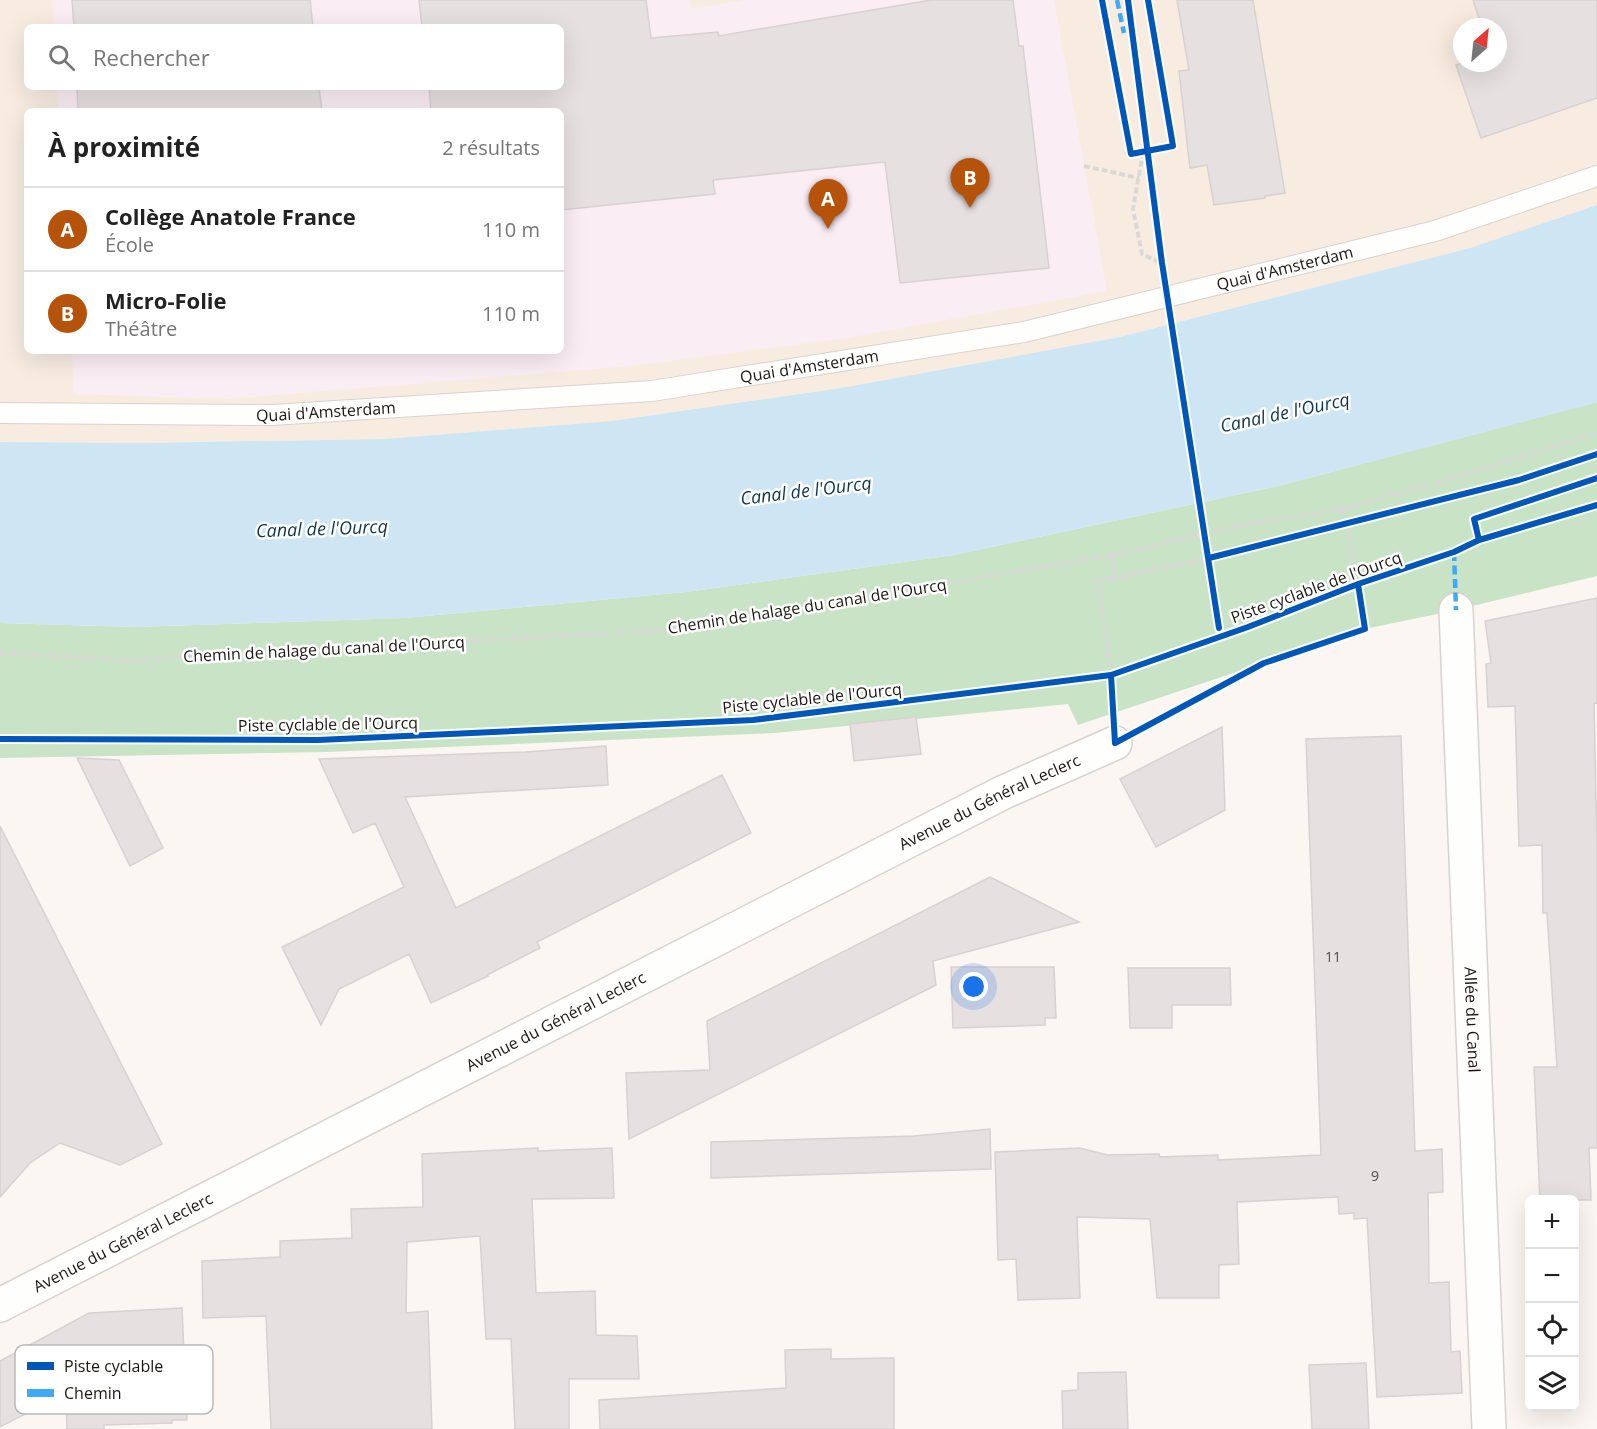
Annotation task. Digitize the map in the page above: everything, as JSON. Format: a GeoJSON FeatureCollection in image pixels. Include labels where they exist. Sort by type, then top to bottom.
{"type":"FeatureCollection","features":[{"type":"Feature","properties":{"kind":"street","name":"Allée du Canal"},"geometry":{"type":"LineString","coordinates":[[1456,610],[1489,1429]]}},
{"type":"Feature","properties":{"kind":"street","name":"Avenue du Général Leclerc"},"geometry":{"type":"LineString","coordinates":[[0,1305],[1004,792],[1115,743]]}},
{"type":"Feature","properties":{"kind":"lane","name":"Quai d'Amsterdam"},"geometry":{"type":"LineString","coordinates":[[0,413],[272,415],[652,391],[1024,332],[1435,231],[1597,176]]}},
{"type":"Feature","properties":{"kind":"path"},"geometry":{"type":"LineString","coordinates":[[1143,152],[1133,209],[1142,255],[1162,263]]}},
{"type":"Feature","properties":{"kind":"path"},"geometry":{"type":"LineString","coordinates":[[1084,166],[1138,178]]}},
{"type":"Feature","properties":{"kind":"path"},"geometry":{"type":"LineString","coordinates":[[1343,509],[1358,584]]}},
{"type":"Feature","properties":{"kind":"path"},"geometry":{"type":"LineString","coordinates":[[1111,555],[1115,578]]}},
{"type":"Feature","properties":{"kind":"path"},"geometry":{"type":"LineString","coordinates":[[1115,743],[1111,675],[1098,580],[1209,558]]}},
{"type":"Feature","properties":{"kind":"path"},"geometry":{"type":"LineString","coordinates":[[1099,676],[1121,671]]}},
{"type":"Feature","properties":{"kind":"shaded area"},"geometry":{"type":"Polygon","coordinates":[[[0,0],[1597,0],[1597,205],[1470,248],[1120,337],[841,388],[612,421],[384,439],[143,443],[0,442],[0,0]]]}},
{"type":"Feature","properties":{"kind":"shaded area"},"geometry":{"type":"Polygon","coordinates":[[[53,0],[690,0],[692,9],[744,0],[1054,0],[1107,291],[847,338],[631,366],[228,399],[74,394],[72,354],[564,354],[564,108],[59,108],[57,90],[564,90],[564,24],[54,24],[53,0]]]}},
{"type":"Feature","properties":{"kind":"green space"},"geometry":{"type":"Polygon","coordinates":[[[1597,402],[1597,576],[1365,629],[1078,725],[1068,704],[775,733],[327,752],[0,758],[0,623],[135,627],[404,618],[686,592],[954,555],[1278,486],[1597,402]]]}},
{"type":"Feature","properties":{"kind":"water","name":"Canal de l'Ourcq"},"geometry":{"type":"Polygon","coordinates":[[[1597,205],[1597,402],[1278,486],[954,555],[686,592],[404,618],[135,627],[0,623],[0,442],[143,443],[384,439],[612,421],[841,388],[1120,337],[1470,248],[1597,205]]]}},
{"type":"Feature","properties":{"kind":"building"},"geometry":{"type":"Polygon","coordinates":[[[72,0],[310,0],[313,24],[74,24],[72,0]]]}},
{"type":"Feature","properties":{"kind":"building"},"geometry":{"type":"Polygon","coordinates":[[[419,0],[646,0],[651,38],[718,32],[719,36],[931,0],[1013,0],[1019,46],[1023,46],[1049,268],[900,283],[885,162],[713,180],[715,194],[564,210],[564,108],[431,108],[429,90],[564,90],[564,24],[422,24],[419,0]]]}},
{"type":"Feature","properties":{"kind":"building"},"geometry":{"type":"Polygon","coordinates":[[[1177,0],[1253,0],[1285,193],[1214,205],[1207,165],[1190,168],[1179,71],[1189,70],[1177,0]]]}},
{"type":"Feature","properties":{"kind":"building"},"geometry":{"type":"Polygon","coordinates":[[[1473,0],[1597,0],[1597,98],[1481,138],[1458,72],[1507,72],[1507,18],[1479,18],[1473,0]]]}},
{"type":"Feature","properties":{"kind":"building"},"geometry":{"type":"Polygon","coordinates":[[[77,90],[319,90],[322,108],[78,108],[77,90]]]}},
{"type":"Feature","properties":{"kind":"building"},"geometry":{"type":"Polygon","coordinates":[[[1597,598],[1597,703],[1594,704],[1597,844],[1597,1148],[1589,1148],[1591,1200],[1579,1200],[1579,1195],[1540,1195],[1534,1067],[1557,1067],[1547,913],[1543,913],[1542,845],[1519,846],[1515,706],[1488,707],[1486,664],[1491,663],[1485,621],[1597,598]]]}},
{"type":"Feature","properties":{"kind":"building"},"geometry":{"type":"Polygon","coordinates":[[[916,717],[921,754],[854,761],[850,724],[916,717]]]}},
{"type":"Feature","properties":{"kind":"building"},"geometry":{"type":"Polygon","coordinates":[[[1222,727],[1225,810],[1156,847],[1120,779],[1222,727]]]}},
{"type":"Feature","properties":{"kind":"building"},"geometry":{"type":"Polygon","coordinates":[[[1401,736],[1415,1151],[1442,1149],[1443,1192],[1428,1193],[1429,1283],[1449,1282],[1451,1352],[1460,1351],[1462,1393],[1377,1397],[1367,1218],[1354,1219],[1354,1213],[1339,1214],[1338,1197],[1237,1202],[1239,1264],[1219,1265],[1219,1298],[1157,1298],[1150,1219],[1077,1217],[1080,1298],[1018,1300],[1016,1259],[998,1260],[995,1152],[1080,1148],[1107,1155],[1159,1154],[1160,1157],[1218,1155],[1218,1160],[1321,1155],[1306,739],[1401,736]]]}},
{"type":"Feature","properties":{"kind":"building"},"geometry":{"type":"Polygon","coordinates":[[[606,746],[608,785],[405,797],[456,908],[722,775],[751,833],[537,942],[540,948],[431,1003],[409,954],[339,989],[321,1025],[282,947],[404,887],[375,823],[353,833],[319,759],[526,752],[606,746]]]}},
{"type":"Feature","properties":{"kind":"building"},"geometry":{"type":"Polygon","coordinates":[[[77,758],[119,760],[163,848],[130,866],[77,758]]]}},
{"type":"Feature","properties":{"kind":"building"},"geometry":{"type":"Polygon","coordinates":[[[0,826],[162,1144],[120,1165],[60,1143],[30,1163],[0,1197],[0,826]]]}},
{"type":"Feature","properties":{"kind":"building"},"geometry":{"type":"Polygon","coordinates":[[[990,877],[1079,922],[933,961],[936,985],[629,1139],[626,1073],[710,1070],[707,1021],[990,877]]]}},
{"type":"Feature","properties":{"kind":"building"},"geometry":{"type":"Polygon","coordinates":[[[951,967],[1054,967],[1056,1018],[1045,1018],[1045,1025],[953,1028],[951,967]]]}},
{"type":"Feature","properties":{"kind":"building"},"geometry":{"type":"Polygon","coordinates":[[[1128,968],[1230,968],[1231,1005],[1172,1005],[1172,1028],[1130,1028],[1128,968]]]}},
{"type":"Feature","properties":{"kind":"building"},"geometry":{"type":"Polygon","coordinates":[[[990,1129],[991,1169],[711,1178],[711,1142],[914,1136],[990,1129]]]}},
{"type":"Feature","properties":{"kind":"building"},"geometry":{"type":"Polygon","coordinates":[[[538,1148],[538,1151],[612,1148],[614,1198],[532,1199],[536,1293],[595,1291],[596,1335],[637,1336],[639,1379],[569,1379],[569,1429],[515,1429],[511,1339],[486,1339],[480,1236],[407,1242],[406,1313],[428,1311],[432,1429],[271,1429],[266,1316],[203,1318],[202,1261],[280,1257],[280,1241],[352,1238],[351,1209],[423,1207],[422,1154],[538,1148]]]}},
{"type":"Feature","properties":{"kind":"building"},"geometry":{"type":"Polygon","coordinates":[[[182,1308],[184,1345],[30,1345],[89,1313],[182,1308]]]}},
{"type":"Feature","properties":{"kind":"building"},"geometry":{"type":"Polygon","coordinates":[[[831,1349],[831,1359],[894,1358],[894,1429],[600,1429],[599,1400],[786,1388],[785,1350],[831,1349]]]}},
{"type":"Feature","properties":{"kind":"building"},"geometry":{"type":"Polygon","coordinates":[[[15,1353],[15,1414],[25,1414],[0,1427],[0,1361],[15,1353]]]}},
{"type":"Feature","properties":{"kind":"building"},"geometry":{"type":"Polygon","coordinates":[[[1366,1363],[1369,1429],[1312,1429],[1309,1365],[1366,1363]]]}},
{"type":"Feature","properties":{"kind":"building"},"geometry":{"type":"Polygon","coordinates":[[[1126,1372],[1128,1429],[1063,1429],[1062,1391],[1078,1390],[1078,1373],[1126,1372]]]}},
{"type":"Feature","properties":{"kind":"building"},"geometry":{"type":"Polygon","coordinates":[[[67,1414],[187,1414],[187,1420],[172,1420],[172,1423],[104,1425],[104,1429],[67,1429],[67,1414]]]}},
{"type":"Feature","properties":{"kind":"marked path"},"geometry":{"type":"LineString","coordinates":[[1117,0],[1124,33]]}},
{"type":"Feature","properties":{"kind":"marked path"},"geometry":{"type":"LineString","coordinates":[[1454,552],[1456,610]]}},
{"type":"Feature","properties":{"kind":"cycle path"},"geometry":{"type":"LineString","coordinates":[[1102,0],[1131,154],[1173,146],[1148,0]]}},
{"type":"Feature","properties":{"kind":"cycle path","name":"Piste cyclable de l'Ourcq"},"geometry":{"type":"LineString","coordinates":[[1128,0],[1162,263],[1219,628]]}},
{"type":"Feature","properties":{"kind":"cycle path"},"geometry":{"type":"LineString","coordinates":[[1209,558],[1519,480],[1597,454]]}},
{"type":"Feature","properties":{"kind":"cycle path"},"geometry":{"type":"LineString","coordinates":[[1479,540],[1474,519],[1597,478]]}},
{"type":"Feature","properties":{"kind":"cycle path","name":"Piste cyclable de l'Ourcq"},"geometry":{"type":"LineString","coordinates":[[0,739],[318,740],[753,720],[1111,675],[1248,627],[1358,584],[1454,552],[1479,540],[1597,505]]}},
{"type":"Feature","properties":{"kind":"cycle path","name":"Piste cyclable de l'Ourcq"},"geometry":{"type":"LineString","coordinates":[[1111,675],[1115,743],[1264,663],[1365,629],[1358,584]]}},
{"type":"Feature","properties":{"kind":"place","name":"Micro-Folie"},"geometry":{"type":"Point","coordinates":[970,208]}},
{"type":"Feature","properties":{"kind":"place","name":"Collège Anatole France"},"geometry":{"type":"Point","coordinates":[828,229]}}]}
